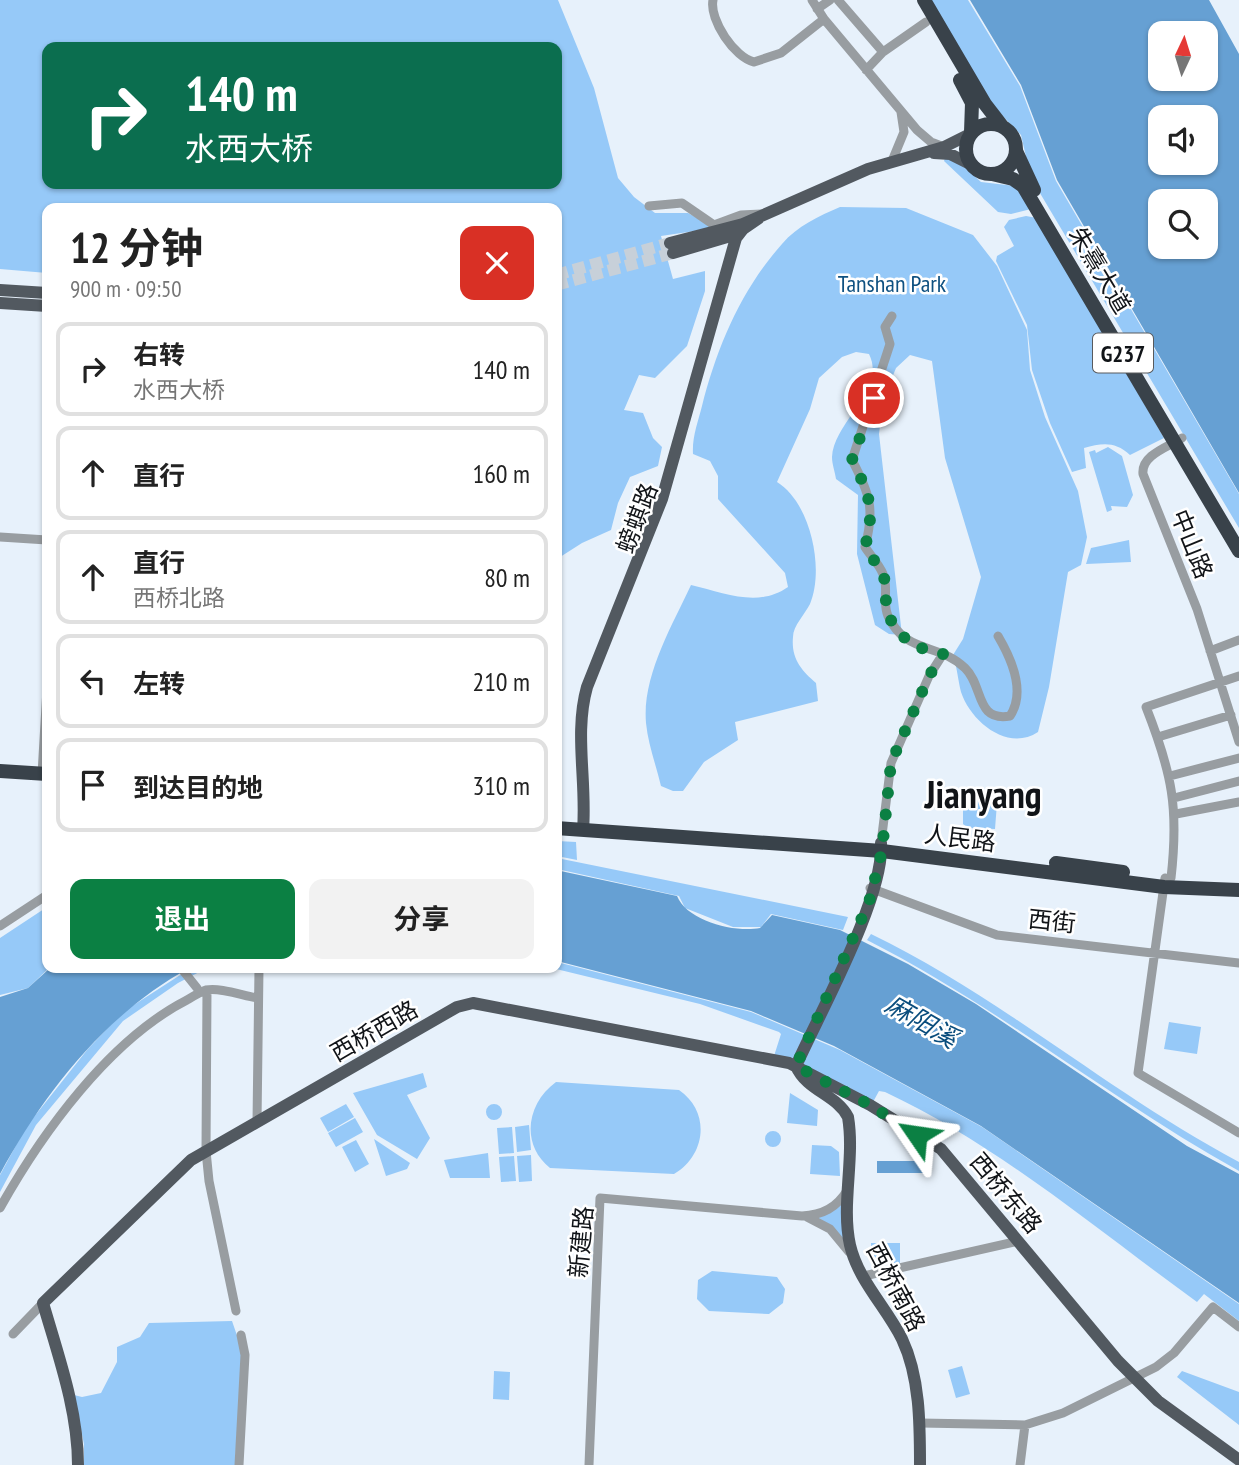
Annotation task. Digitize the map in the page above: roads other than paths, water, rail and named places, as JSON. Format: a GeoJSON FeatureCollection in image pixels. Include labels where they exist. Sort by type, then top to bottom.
{"type":"FeatureCollection","features":[{"type":"Feature","properties":{"kind":"highway"},"geometry":{"type":"LineString","coordinates":[[913,0],[972,103],[971,133],[965,146],[970,163]]}},
{"type":"Feature","properties":{"kind":"highway","name":"G237"},"geometry":{"type":"LineString","coordinates":[[924,0],[985,104],[1013,136],[1016,151]]}},
{"type":"Feature","properties":{"kind":"highway"},"geometry":{"type":"LineString","coordinates":[[971,133],[986,124],[1002,126]]}},
{"type":"Feature","properties":{"kind":"highway"},"geometry":{"type":"LineString","coordinates":[[992,174],[1011,165],[1016,151]]}},
{"type":"Feature","properties":{"kind":"highway","name":"朱熹大道"},"geometry":{"type":"LineString","coordinates":[[1016,151],[1030,183],[1239,551]]}},
{"type":"Feature","properties":{"kind":"highway","name":"G237"},"geometry":{"type":"LineString","coordinates":[[970,163],[979,172],[992,174]]}},
{"type":"Feature","properties":{"kind":"highway","name":"朱熹大道"},"geometry":{"type":"LineString","coordinates":[[992,174],[1013,179],[1023,186],[1178,440],[1239,534]]}},
{"type":"Feature","properties":{"kind":"highway"},"geometry":{"type":"LineString","coordinates":[[0,771],[42,777]]}},
{"type":"Feature","properties":{"kind":"highway"},"geometry":{"type":"LineString","coordinates":[[0,779],[42,777]]}},
{"type":"Feature","properties":{"kind":"highway"},"geometry":{"type":"LineString","coordinates":[[562,823],[587,827]]}},
{"type":"Feature","properties":{"kind":"highway"},"geometry":{"type":"LineString","coordinates":[[562,828],[587,827]]}},
{"type":"Feature","properties":{"kind":"highway","name":"人民路"},"geometry":{"type":"LineString","coordinates":[[587,827],[880,848],[1239,890]]}},
{"type":"Feature","properties":{"kind":"highway","name":"人民路"},"geometry":{"type":"LineString","coordinates":[[1167,881],[1239,881]]}},
{"type":"Feature","properties":{"kind":"main road"},"geometry":{"type":"LineString","coordinates":[[671,248],[713,237],[760,220],[892,161],[944,147],[971,133]]}},
{"type":"Feature","properties":{"kind":"main road"},"geometry":{"type":"LineString","coordinates":[[713,237],[727,245],[734,245],[760,220],[841,183],[918,154],[950,153],[970,163]]}},
{"type":"Feature","properties":{"kind":"main road","name":"螃蜞路"},"geometry":{"type":"LineString","coordinates":[[587,827],[586,739],[589,699],[672,484],[734,245],[760,220]]}},
{"type":"Feature","properties":{"kind":"main road"},"geometry":{"type":"LineString","coordinates":[[713,237],[734,245]]}},
{"type":"Feature","properties":{"kind":"main road"},"geometry":{"type":"LineString","coordinates":[[0,290],[42,293]]}},
{"type":"Feature","properties":{"kind":"main road"},"geometry":{"type":"LineString","coordinates":[[0,303],[42,306]]}},
{"type":"Feature","properties":{"kind":"main road"},"geometry":{"type":"LineString","coordinates":[[794,1061],[860,918],[871,888],[880,848]]}},
{"type":"Feature","properties":{"kind":"main road","name":"西桥西路"},"geometry":{"type":"LineString","coordinates":[[43,1303],[191,1160],[467,1004],[483,1004],[794,1061]]}},
{"type":"Feature","properties":{"kind":"main road","name":"西桥南路"},"geometry":{"type":"LineString","coordinates":[[794,1061],[803,1080],[839,1104],[848,1117],[849,1234],[855,1259],[902,1339],[915,1382],[920,1423],[920,1465]]}},
{"type":"Feature","properties":{"kind":"main road","name":"西桥东路"},"geometry":{"type":"LineString","coordinates":[[794,1061],[941,1149],[1118,1361],[1137,1379]]}},
{"type":"Feature","properties":{"kind":"main road"},"geometry":{"type":"LineString","coordinates":[[43,1303],[64,1376],[78,1446],[78,1465]]}},
{"type":"Feature","properties":{"kind":"main road"},"geometry":{"type":"LineString","coordinates":[[1137,1379],[1239,1450]]}},
{"type":"Feature","properties":{"kind":"main road"},"geometry":{"type":"LineString","coordinates":[[1137,1379],[1158,1401],[1239,1460]]}},
{"type":"Feature","properties":{"kind":"street"},"geometry":{"type":"LineString","coordinates":[[713,0],[713,12],[720,27],[744,58],[754,62],[781,53],[824,19]]}},
{"type":"Feature","properties":{"kind":"street"},"geometry":{"type":"LineString","coordinates":[[830,0],[815,4],[824,19],[925,138],[944,147]]}},
{"type":"Feature","properties":{"kind":"street"},"geometry":{"type":"LineString","coordinates":[[838,0],[883,52]]}},
{"type":"Feature","properties":{"kind":"street"},"geometry":{"type":"LineString","coordinates":[[866,69],[883,52],[926,22]]}},
{"type":"Feature","properties":{"kind":"street"},"geometry":{"type":"LineString","coordinates":[[892,161],[900,148],[904,132],[899,107]]}},
{"type":"Feature","properties":{"kind":"street"},"geometry":{"type":"LineString","coordinates":[[649,206],[682,203],[714,225],[741,215],[760,220]]}},
{"type":"Feature","properties":{"kind":"street"},"geometry":{"type":"LineString","coordinates":[[892,316],[885,327],[890,344],[880,383],[852,460],[866,485],[872,520],[865,547],[884,575],[887,615],[911,645],[954,659],[973,677],[979,690],[980,703],[989,714],[999,718],[1010,716],[1016,706],[1017,691],[1008,653],[998,636]]}},
{"type":"Feature","properties":{"kind":"street","name":"中山路"},"geometry":{"type":"LineString","coordinates":[[1178,440],[1147,459],[1142,469],[1210,650],[1239,742]]}},
{"type":"Feature","properties":{"kind":"street"},"geometry":{"type":"LineString","coordinates":[[0,537],[42,540]]}},
{"type":"Feature","properties":{"kind":"street"},"geometry":{"type":"LineString","coordinates":[[1210,650],[1239,640]]}},
{"type":"Feature","properties":{"kind":"street"},"geometry":{"type":"LineString","coordinates":[[880,848],[891,763],[929,676],[943,654]]}},
{"type":"Feature","properties":{"kind":"street"},"geometry":{"type":"LineString","coordinates":[[1239,676],[1146,708],[1170,776],[1176,814],[1138,1073],[1239,1133]]}},
{"type":"Feature","properties":{"kind":"street"},"geometry":{"type":"LineString","coordinates":[[1157,737],[1231,715]]}},
{"type":"Feature","properties":{"kind":"street"},"geometry":{"type":"LineString","coordinates":[[1170,776],[1239,758]]}},
{"type":"Feature","properties":{"kind":"street"},"geometry":{"type":"LineString","coordinates":[[1174,798],[1239,780]]}},
{"type":"Feature","properties":{"kind":"street"},"geometry":{"type":"LineString","coordinates":[[1176,814],[1239,802]]}},
{"type":"Feature","properties":{"kind":"street","name":"西街"},"geometry":{"type":"LineString","coordinates":[[871,888],[998,935],[1239,963]]}},
{"type":"Feature","properties":{"kind":"street"},"geometry":{"type":"LineString","coordinates":[[0,926],[42,898]]}},
{"type":"Feature","properties":{"kind":"street"},"geometry":{"type":"LineString","coordinates":[[186,973],[202,989],[258,998]]}},
{"type":"Feature","properties":{"kind":"street"},"geometry":{"type":"LineString","coordinates":[[257,1122],[259,973]]}},
{"type":"Feature","properties":{"kind":"street"},"geometry":{"type":"LineString","coordinates":[[202,989],[209,1181],[236,1311]]}},
{"type":"Feature","properties":{"kind":"street"},"geometry":{"type":"LineString","coordinates":[[0,1208],[36,1148],[100,1071],[161,1013],[202,989]]}},
{"type":"Feature","properties":{"kind":"street","name":"新建路"},"geometry":{"type":"LineString","coordinates":[[589,1465],[600,1198],[802,1216],[818,1214],[832,1208],[844,1196],[850,1184]]}},
{"type":"Feature","properties":{"kind":"street"},"geometry":{"type":"LineString","coordinates":[[802,1216],[825,1226],[855,1259]]}},
{"type":"Feature","properties":{"kind":"street"},"geometry":{"type":"LineString","coordinates":[[864,1276],[1019,1241]]}},
{"type":"Feature","properties":{"kind":"street"},"geometry":{"type":"LineString","coordinates":[[13,1334],[43,1303]]}},
{"type":"Feature","properties":{"kind":"street"},"geometry":{"type":"LineString","coordinates":[[920,1423],[1026,1425],[1063,1413],[1137,1379],[1174,1353],[1213,1307],[1239,1326]]}},
{"type":"Feature","properties":{"kind":"street"},"geometry":{"type":"LineString","coordinates":[[239,1465],[245,1354],[242,1335]]}},
{"type":"Feature","properties":{"kind":"street"},"geometry":{"type":"LineString","coordinates":[[1020,1465],[1026,1425]]}},
{"type":"Feature","properties":{"kind":"water"},"geometry":{"type":"Polygon","coordinates":[[[970,0],[1209,0],[1239,54],[1239,493],[1057,180],[1021,85],[970,0]]]}},
{"type":"Feature","properties":{"kind":"water","name":"麻阳溪"},"geometry":{"type":"Polygon","coordinates":[[[562,871],[677,896],[682,905],[691,912],[725,927],[760,928],[772,915],[840,930],[908,964],[976,1004],[1187,1146],[1239,1174],[1239,1303],[981,1126],[834,1046],[751,1011],[562,962],[562,871]]]}},
{"type":"Feature","properties":{"kind":"water"},"geometry":{"type":"Polygon","coordinates":[[[44,973],[181,973],[131,1008],[80,1057],[37,1113],[0,1174],[0,997],[28,988],[44,973]]]}},
{"type":"Feature","properties":{"kind":"water"},"geometry":{"type":"Polygon","coordinates":[[[877,1161],[926,1161],[926,1173],[877,1173],[877,1161]]]}},
{"type":"Feature","properties":{"kind":"tunnel"},"geometry":{"type":"LineString","coordinates":[[562,273],[670,243]]}},
{"type":"Feature","properties":{"kind":"tunnel"},"geometry":{"type":"LineString","coordinates":[[562,283],[673,253]]}},
{"type":"Feature","properties":{"kind":"district","name":"Jianyang"},"geometry":{"type":"Point","coordinates":[983,793]}},
{"type":"Feature","properties":{"kind":"park label","name":"Tanshan Park"},"geometry":{"type":"Point","coordinates":[892,283]}}]}
